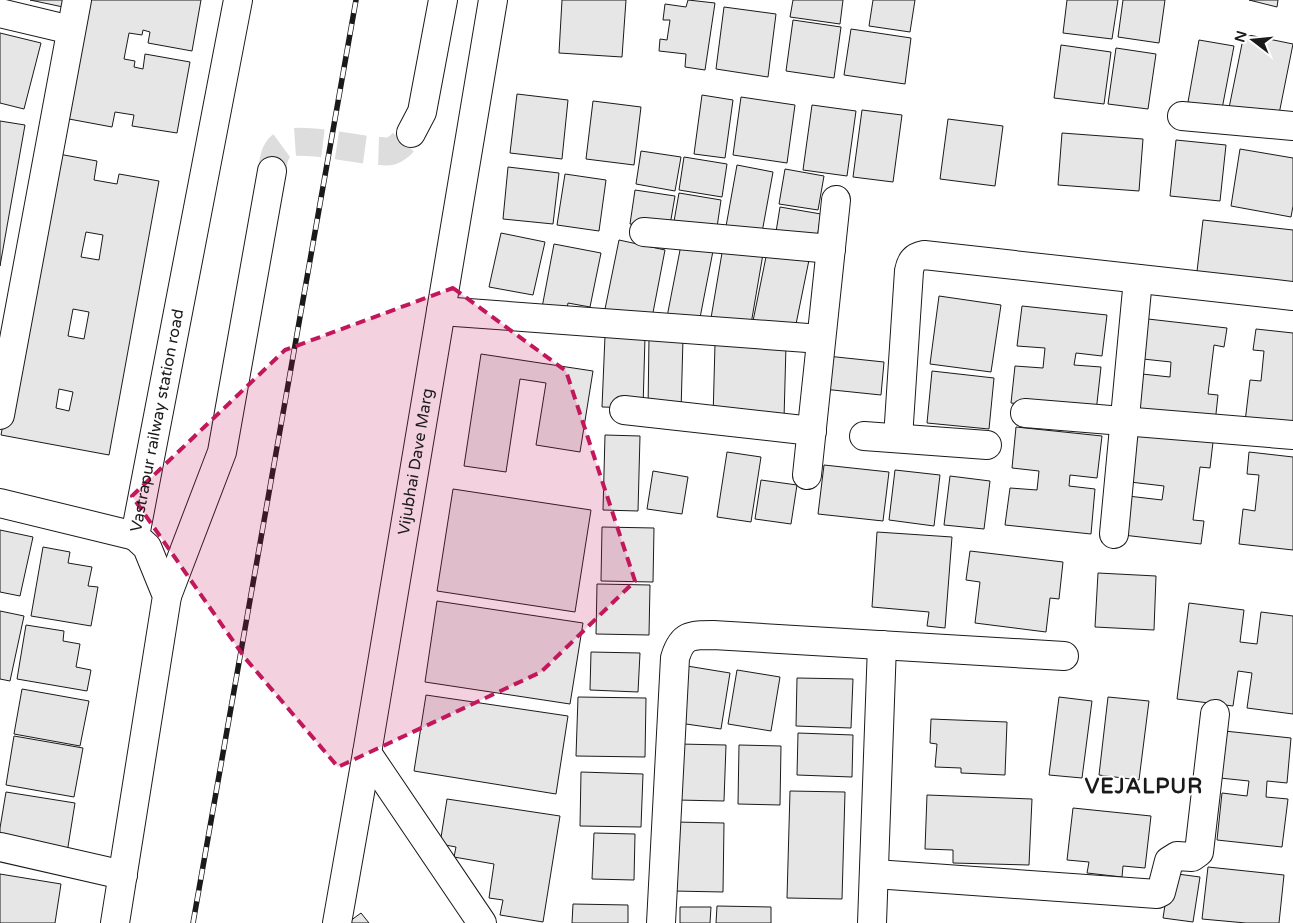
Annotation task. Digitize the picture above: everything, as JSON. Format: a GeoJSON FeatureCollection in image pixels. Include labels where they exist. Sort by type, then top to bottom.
{"type":"FeatureCollection","features":[{"type":"Feature","properties":{"kind":"street"},"geometry":{"type":"LineString","coordinates":[[0,415],[77,0]]}},
{"type":"Feature","properties":{"kind":"street","name":"Vastrapur railway station road"},"geometry":{"type":"LineString","coordinates":[[167,596],[147,547],[135,536],[238,0]]}},
{"type":"Feature","properties":{"kind":"street"},"geometry":{"type":"LineString","coordinates":[[411,133],[422,112],[443,0]]}},
{"type":"Feature","properties":{"kind":"street","name":"Vijubhai Dave Marg"},"geometry":{"type":"LineString","coordinates":[[337,923],[493,0]]}},
{"type":"Feature","properties":{"kind":"street"},"geometry":{"type":"LineString","coordinates":[[0,13],[71,30]]}},
{"type":"Feature","properties":{"kind":"street"},"geometry":{"type":"LineString","coordinates":[[1182,116],[1293,126]]}},
{"type":"Feature","properties":{"kind":"street"},"geometry":{"type":"LineString","coordinates":[[115,923],[167,596],[222,452],[272,171]]}},
{"type":"Feature","properties":{"kind":"street"},"geometry":{"type":"LineString","coordinates":[[807,475],[836,200]]}},
{"type":"Feature","properties":{"kind":"street"},"geometry":{"type":"LineString","coordinates":[[644,232],[831,248]]}},
{"type":"Feature","properties":{"kind":"street"},"geometry":{"type":"LineString","coordinates":[[898,438],[909,271],[911,262],[917,257],[924,256],[1293,296]]}},
{"type":"Feature","properties":{"kind":"street"},"geometry":{"type":"LineString","coordinates":[[1114,534],[1138,279]]}},
{"type":"Feature","properties":{"kind":"street"},"geometry":{"type":"LineString","coordinates":[[441,310],[821,339]]}},
{"type":"Feature","properties":{"kind":"street"},"geometry":{"type":"LineString","coordinates":[[624,410],[812,431]]}},
{"type":"Feature","properties":{"kind":"street"},"geometry":{"type":"LineString","coordinates":[[1025,413],[1293,436]]}},
{"type":"Feature","properties":{"kind":"street"},"geometry":{"type":"LineString","coordinates":[[864,436],[987,445]]}},
{"type":"Feature","properties":{"kind":"street"},"geometry":{"type":"LineString","coordinates":[[0,503],[135,536]]}},
{"type":"Feature","properties":{"kind":"street"},"geometry":{"type":"LineString","coordinates":[[661,923],[675,658],[678,647],[684,639],[695,635],[713,635],[1064,656]]}},
{"type":"Feature","properties":{"kind":"street"},"geometry":{"type":"LineString","coordinates":[[872,923],[882,645]]}},
{"type":"Feature","properties":{"kind":"street"},"geometry":{"type":"LineString","coordinates":[[875,874],[1157,894],[1161,892],[1170,861],[1177,856],[1192,857],[1199,852],[1215,714]]}},
{"type":"Feature","properties":{"kind":"street"},"geometry":{"type":"LineString","coordinates":[[367,753],[482,923]]}},
{"type":"Feature","properties":{"kind":"street"},"geometry":{"type":"LineString","coordinates":[[0,847],[123,875]]}},
{"type":"Feature","properties":{"kind":"highlighted area"},"geometry":{"type":"Polygon","coordinates":[[[453,288],[566,371],[635,581],[541,672],[338,767],[245,658],[132,496],[285,350],[453,288]]]}},
{"type":"Feature","properties":{"kind":"building"},"geometry":{"type":"Polygon","coordinates":[[[30,0],[64,0],[63,7],[30,0]]]}},
{"type":"Feature","properties":{"kind":"building"},"geometry":{"type":"Polygon","coordinates":[[[90,0],[201,0],[192,51],[148,43],[150,32],[143,30],[142,35],[129,33],[124,59],[135,61],[134,67],[143,69],[145,54],[190,62],[177,133],[132,126],[134,115],[115,112],[112,127],[69,119],[90,0]]]}},
{"type":"Feature","properties":{"kind":"building"},"geometry":{"type":"Polygon","coordinates":[[[562,0],[626,0],[622,57],[559,53],[562,0]]]}},
{"type":"Feature","properties":{"kind":"building"},"geometry":{"type":"Polygon","coordinates":[[[688,0],[715,3],[705,70],[685,67],[686,54],[659,51],[660,39],[667,40],[670,20],[663,20],[665,4],[686,7],[688,0]]]}},
{"type":"Feature","properties":{"kind":"building"},"geometry":{"type":"Polygon","coordinates":[[[793,0],[843,0],[840,24],[790,17],[793,0]]]}},
{"type":"Feature","properties":{"kind":"building"},"geometry":{"type":"Polygon","coordinates":[[[873,0],[915,0],[910,32],[869,26],[873,0]]]}},
{"type":"Feature","properties":{"kind":"building"},"geometry":{"type":"Polygon","coordinates":[[[1067,0],[1118,0],[1112,39],[1063,33],[1067,0]]]}},
{"type":"Feature","properties":{"kind":"building"},"geometry":{"type":"Polygon","coordinates":[[[1123,0],[1165,0],[1159,43],[1118,37],[1123,0]]]}},
{"type":"Feature","properties":{"kind":"building"},"geometry":{"type":"Polygon","coordinates":[[[1249,0],[1278,0],[1277,7],[1249,0]]]}},
{"type":"Feature","properties":{"kind":"building"},"geometry":{"type":"Polygon","coordinates":[[[724,7],[776,14],[768,77],[716,69],[724,7]]]}},
{"type":"Feature","properties":{"kind":"building"},"geometry":{"type":"Polygon","coordinates":[[[793,20],[841,27],[834,78],[786,71],[793,20]]]}},
{"type":"Feature","properties":{"kind":"building"},"geometry":{"type":"Polygon","coordinates":[[[851,29],[911,38],[905,84],[844,75],[851,29]]]}},
{"type":"Feature","properties":{"kind":"building"},"geometry":{"type":"Polygon","coordinates":[[[0,33],[41,43],[24,109],[0,103],[0,33]]]}},
{"type":"Feature","properties":{"kind":"building"},"geometry":{"type":"Polygon","coordinates":[[[1244,34],[1293,44],[1278,119],[1229,108],[1244,34]]]}},
{"type":"Feature","properties":{"kind":"building"},"geometry":{"type":"Polygon","coordinates":[[[1199,40],[1234,46],[1222,109],[1188,102],[1199,40]]]}},
{"type":"Feature","properties":{"kind":"building"},"geometry":{"type":"Polygon","coordinates":[[[1061,45],[1111,52],[1104,104],[1054,98],[1061,45]]]}},
{"type":"Feature","properties":{"kind":"building"},"geometry":{"type":"Polygon","coordinates":[[[1116,48],[1156,54],[1148,109],[1108,104],[1116,48]]]}},
{"type":"Feature","properties":{"kind":"building"},"geometry":{"type":"Polygon","coordinates":[[[517,94],[568,100],[562,159],[510,153],[517,94]]]}},
{"type":"Feature","properties":{"kind":"building"},"geometry":{"type":"Polygon","coordinates":[[[702,95],[733,100],[725,158],[694,154],[702,95]]]}},
{"type":"Feature","properties":{"kind":"building"},"geometry":{"type":"Polygon","coordinates":[[[741,97],[795,105],[787,163],[733,155],[741,97]]]}},
{"type":"Feature","properties":{"kind":"building"},"geometry":{"type":"Polygon","coordinates":[[[593,101],[641,107],[634,165],[586,159],[593,101]]]}},
{"type":"Feature","properties":{"kind":"building"},"geometry":{"type":"Polygon","coordinates":[[[812,105],[856,111],[847,176],[803,170],[812,105]]]}},
{"type":"Feature","properties":{"kind":"building"},"geometry":{"type":"Polygon","coordinates":[[[862,110],[902,115],[893,182],[853,177],[862,110]]]}},
{"type":"Feature","properties":{"kind":"building"},"geometry":{"type":"Polygon","coordinates":[[[948,119],[1003,126],[995,186],[940,179],[948,119]]]}},
{"type":"Feature","properties":{"kind":"building"},"geometry":{"type":"Polygon","coordinates":[[[0,121],[25,125],[0,266],[0,121]]]}},
{"type":"Feature","properties":{"kind":"building"},"geometry":{"type":"Polygon","coordinates":[[[1062,133],[1143,139],[1139,191],[1058,185],[1062,133]]]}},
{"type":"Feature","properties":{"kind":"building"},"geometry":{"type":"Polygon","coordinates":[[[1176,140],[1226,145],[1220,201],[1170,196],[1176,140]]]}},
{"type":"Feature","properties":{"kind":"building"},"geometry":{"type":"Polygon","coordinates":[[[1240,149],[1293,158],[1293,206],[1291,217],[1231,206],[1240,149]]]}},
{"type":"Feature","properties":{"kind":"building"},"geometry":{"type":"Polygon","coordinates":[[[641,151],[681,157],[675,191],[636,184],[641,151]]]}},
{"type":"Feature","properties":{"kind":"building"},"geometry":{"type":"Polygon","coordinates":[[[53,153],[97,161],[94,180],[117,184],[119,174],[159,181],[109,455],[1,435],[53,153]],[[86,232],[81,257],[99,260],[103,235],[86,232]],[[73,309],[68,336],[84,339],[89,312],[73,309]],[[59,389],[56,408],[69,411],[73,392],[59,389]]]}},
{"type":"Feature","properties":{"kind":"building"},"geometry":{"type":"Polygon","coordinates":[[[684,157],[727,164],[722,197],[679,190],[684,157]]]}},
{"type":"Feature","properties":{"kind":"building"},"geometry":{"type":"Polygon","coordinates":[[[737,165],[773,172],[761,238],[725,232],[737,165]]]}},
{"type":"Feature","properties":{"kind":"building"},"geometry":{"type":"Polygon","coordinates":[[[508,167],[559,173],[553,224],[503,219],[508,167]]]}},
{"type":"Feature","properties":{"kind":"building"},"geometry":{"type":"Polygon","coordinates":[[[785,169],[824,176],[818,210],[779,204],[785,169]]]}},
{"type":"Feature","properties":{"kind":"building"},"geometry":{"type":"Polygon","coordinates":[[[565,174],[606,180],[599,231],[557,225],[565,174]]]}},
{"type":"Feature","properties":{"kind":"building"},"geometry":{"type":"Polygon","coordinates":[[[635,190],[675,196],[669,231],[630,224],[635,190]]]}},
{"type":"Feature","properties":{"kind":"building"},"geometry":{"type":"Polygon","coordinates":[[[679,193],[721,200],[716,234],[673,227],[679,193]]]}},
{"type":"Feature","properties":{"kind":"building"},"geometry":{"type":"Polygon","coordinates":[[[780,207],[821,214],[816,245],[775,238],[780,207]]]}},
{"type":"Feature","properties":{"kind":"building"},"geometry":{"type":"Polygon","coordinates":[[[1203,220],[1293,230],[1293,291],[1196,280],[1203,220]]]}},
{"type":"Feature","properties":{"kind":"building"},"geometry":{"type":"Polygon","coordinates":[[[501,233],[545,242],[533,295],[489,287],[501,233]]]}},
{"type":"Feature","properties":{"kind":"building"},"geometry":{"type":"Polygon","coordinates":[[[619,240],[665,250],[651,323],[604,314],[619,240]]]}},
{"type":"Feature","properties":{"kind":"building"},"geometry":{"type":"Polygon","coordinates":[[[554,244],[601,253],[590,307],[568,303],[565,319],[541,313],[554,244]]]}},
{"type":"Feature","properties":{"kind":"building"},"geometry":{"type":"Polygon","coordinates":[[[681,245],[713,251],[698,328],[666,322],[681,245]]]}},
{"type":"Feature","properties":{"kind":"building"},"geometry":{"type":"Polygon","coordinates":[[[723,247],[763,254],[750,330],[710,324],[723,247]]]}},
{"type":"Feature","properties":{"kind":"building"},"geometry":{"type":"Polygon","coordinates":[[[767,252],[809,260],[794,334],[752,326],[767,252]]]}},
{"type":"Feature","properties":{"kind":"building"},"geometry":{"type":"Polygon","coordinates":[[[939,296],[1001,305],[991,372],[930,364],[939,296]]]}},
{"type":"Feature","properties":{"kind":"building"},"geometry":{"type":"Polygon","coordinates":[[[1022,306],[1107,315],[1102,356],[1076,353],[1074,365],[1101,367],[1096,412],[1011,403],[1015,366],[1043,368],[1045,348],[1017,346],[1022,306]]]}},
{"type":"Feature","properties":{"kind":"building"},"geometry":{"type":"Polygon","coordinates":[[[1148,319],[1227,328],[1224,347],[1214,345],[1208,394],[1218,395],[1215,423],[1136,414],[1142,374],[1170,377],[1171,362],[1143,359],[1148,319]]]}},
{"type":"Feature","properties":{"kind":"building"},"geometry":{"type":"Polygon","coordinates":[[[1256,329],[1293,333],[1293,428],[1245,422],[1250,380],[1261,381],[1264,351],[1253,350],[1256,329]]]}},
{"type":"Feature","properties":{"kind":"building"},"geometry":{"type":"Polygon","coordinates":[[[605,336],[645,337],[643,408],[602,407],[605,336]]]}},
{"type":"Feature","properties":{"kind":"building"},"geometry":{"type":"Polygon","coordinates":[[[649,337],[683,338],[681,412],[648,411],[649,337]]]}},
{"type":"Feature","properties":{"kind":"building"},"geometry":{"type":"Polygon","coordinates":[[[715,344],[786,345],[784,419],[713,418],[715,344]]]}},
{"type":"Feature","properties":{"kind":"building"},"geometry":{"type":"Polygon","coordinates":[[[481,354],[593,371],[580,452],[536,445],[546,383],[520,379],[506,472],[464,466],[481,354]]]}},
{"type":"Feature","properties":{"kind":"building"},"geometry":{"type":"Polygon","coordinates":[[[827,356],[884,362],[881,395],[823,389],[827,356]]]}},
{"type":"Feature","properties":{"kind":"building"},"geometry":{"type":"Polygon","coordinates":[[[932,371],[994,378],[989,429],[927,423],[932,371]]]}},
{"type":"Feature","properties":{"kind":"building"},"geometry":{"type":"Polygon","coordinates":[[[1016,427],[1102,436],[1097,478],[1070,475],[1069,486],[1095,489],[1091,534],[1005,525],[1010,488],[1037,490],[1039,471],[1012,468],[1016,427]]]}},
{"type":"Feature","properties":{"kind":"building"},"geometry":{"type":"Polygon","coordinates":[[[1136,433],[1213,442],[1210,468],[1200,467],[1193,520],[1204,521],[1201,544],[1123,535],[1128,496],[1162,500],[1164,486],[1130,482],[1136,433]]]}},
{"type":"Feature","properties":{"kind":"building"},"geometry":{"type":"Polygon","coordinates":[[[605,435],[640,436],[638,511],[603,510],[605,435]]]}},
{"type":"Feature","properties":{"kind":"building"},"geometry":{"type":"Polygon","coordinates":[[[727,452],[761,457],[751,522],[717,517],[727,452]]]}},
{"type":"Feature","properties":{"kind":"building"},"geometry":{"type":"Polygon","coordinates":[[[1249,452],[1293,457],[1293,550],[1239,544],[1243,509],[1255,511],[1259,475],[1247,474],[1249,452]]]}},
{"type":"Feature","properties":{"kind":"building"},"geometry":{"type":"Polygon","coordinates":[[[824,465],[889,472],[883,521],[818,514],[824,465]]]}},
{"type":"Feature","properties":{"kind":"building"},"geometry":{"type":"Polygon","coordinates":[[[895,470],[940,475],[934,526],[889,520],[895,470]]]}},
{"type":"Feature","properties":{"kind":"building"},"geometry":{"type":"Polygon","coordinates":[[[653,471],[688,477],[682,514],[647,509],[653,471]]]}},
{"type":"Feature","properties":{"kind":"building"},"geometry":{"type":"Polygon","coordinates":[[[950,476],[990,481],[984,529],[944,525],[950,476]]]}},
{"type":"Feature","properties":{"kind":"building"},"geometry":{"type":"Polygon","coordinates":[[[761,480],[797,485],[791,524],[755,519],[761,480]]]}},
{"type":"Feature","properties":{"kind":"building"},"geometry":{"type":"Polygon","coordinates":[[[453,489],[591,510],[575,612],[437,591],[453,489]]]}},
{"type":"Feature","properties":{"kind":"building"},"geometry":{"type":"Polygon","coordinates":[[[602,527],[654,528],[653,582],[601,581],[602,527]]]}},
{"type":"Feature","properties":{"kind":"building"},"geometry":{"type":"Polygon","coordinates":[[[0,530],[33,537],[20,596],[0,592],[0,530]]]}},
{"type":"Feature","properties":{"kind":"building"},"geometry":{"type":"Polygon","coordinates":[[[877,532],[952,537],[945,628],[927,626],[929,612],[872,607],[877,532]]]}},
{"type":"Feature","properties":{"kind":"building"},"geometry":{"type":"Polygon","coordinates":[[[43,547],[70,552],[68,563],[92,567],[88,586],[98,587],[91,626],[31,616],[43,547]]]}},
{"type":"Feature","properties":{"kind":"building"},"geometry":{"type":"Polygon","coordinates":[[[970,551],[1063,562],[1059,599],[1050,598],[1046,632],[975,623],[980,582],[966,580],[970,551]]]}},
{"type":"Feature","properties":{"kind":"building"},"geometry":{"type":"Polygon","coordinates":[[[1098,573],[1156,576],[1154,630],[1095,627],[1098,573]]]}},
{"type":"Feature","properties":{"kind":"building"},"geometry":{"type":"Polygon","coordinates":[[[597,584],[650,585],[649,635],[596,634],[597,584]]]}},
{"type":"Feature","properties":{"kind":"building"},"geometry":{"type":"Polygon","coordinates":[[[437,601],[583,623],[570,704],[425,682],[437,601]]]}},
{"type":"Feature","properties":{"kind":"building"},"geometry":{"type":"Polygon","coordinates":[[[1189,603],[1244,610],[1240,642],[1257,644],[1261,612],[1293,616],[1293,714],[1247,708],[1252,673],[1238,671],[1233,706],[1177,699],[1189,603]]]}},
{"type":"Feature","properties":{"kind":"building"},"geometry":{"type":"Polygon","coordinates":[[[0,611],[24,616],[10,681],[0,679],[0,611]]]}},
{"type":"Feature","properties":{"kind":"building"},"geometry":{"type":"Polygon","coordinates":[[[26,625],[64,631],[63,641],[80,644],[76,667],[91,670],[87,691],[17,679],[26,625]]]}},
{"type":"Feature","properties":{"kind":"building"},"geometry":{"type":"Polygon","coordinates":[[[591,652],[640,653],[638,692],[590,690],[591,652]]]}},
{"type":"Feature","properties":{"kind":"building"},"geometry":{"type":"Polygon","coordinates":[[[687,666],[730,673],[721,729],[679,723],[687,666]]]}},
{"type":"Feature","properties":{"kind":"building"},"geometry":{"type":"Polygon","coordinates":[[[737,670],[780,677],[771,731],[728,724],[737,670]]]}},
{"type":"Feature","properties":{"kind":"building"},"geometry":{"type":"Polygon","coordinates":[[[797,678],[853,679],[851,728],[796,726],[797,678]]]}},
{"type":"Feature","properties":{"kind":"building"},"geometry":{"type":"Polygon","coordinates":[[[22,689],[89,701],[80,746],[14,734],[22,689]]]}},
{"type":"Feature","properties":{"kind":"building"},"geometry":{"type":"Polygon","coordinates":[[[426,695],[568,716],[556,794],[414,771],[426,695]]]}},
{"type":"Feature","properties":{"kind":"building"},"geometry":{"type":"Polygon","coordinates":[[[578,697],[646,698],[645,757],[576,756],[578,697]]]}},
{"type":"Feature","properties":{"kind":"building"},"geometry":{"type":"Polygon","coordinates":[[[1059,697],[1092,701],[1082,778],[1049,775],[1059,697]]]}},
{"type":"Feature","properties":{"kind":"building"},"geometry":{"type":"Polygon","coordinates":[[[1108,697],[1149,701],[1139,780],[1099,775],[1108,697]]]}},
{"type":"Feature","properties":{"kind":"building"},"geometry":{"type":"Polygon","coordinates":[[[931,719],[1007,722],[1005,775],[961,773],[961,768],[935,767],[937,744],[930,743],[931,719]]]}},
{"type":"Feature","properties":{"kind":"building"},"geometry":{"type":"Polygon","coordinates":[[[1215,730],[1291,738],[1287,783],[1267,781],[1266,797],[1288,799],[1282,847],[1217,840],[1222,793],[1247,796],[1249,781],[1210,777],[1215,730]]]}},
{"type":"Feature","properties":{"kind":"building"},"geometry":{"type":"Polygon","coordinates":[[[798,733],[853,735],[852,777],[797,775],[798,733]]]}},
{"type":"Feature","properties":{"kind":"building"},"geometry":{"type":"Polygon","coordinates":[[[14,736],[83,748],[74,797],[6,785],[14,736]]]}},
{"type":"Feature","properties":{"kind":"building"},"geometry":{"type":"Polygon","coordinates":[[[679,744],[726,745],[724,801],[677,800],[679,744]]]}},
{"type":"Feature","properties":{"kind":"building"},"geometry":{"type":"Polygon","coordinates":[[[739,745],[781,746],[780,805],[738,804],[739,745]]]}},
{"type":"Feature","properties":{"kind":"building"},"geometry":{"type":"Polygon","coordinates":[[[581,772],[643,774],[641,827],[580,826],[581,772]]]}},
{"type":"Feature","properties":{"kind":"building"},"geometry":{"type":"Polygon","coordinates":[[[790,791],[845,792],[842,899],[787,898],[790,791]]]}},
{"type":"Feature","properties":{"kind":"building"},"geometry":{"type":"Polygon","coordinates":[[[6,792],[75,803],[67,853],[0,842],[0,828],[6,792]]]}},
{"type":"Feature","properties":{"kind":"building"},"geometry":{"type":"Polygon","coordinates":[[[927,795],[1032,799],[1029,865],[953,863],[953,850],[925,849],[927,795]]]}},
{"type":"Feature","properties":{"kind":"building"},"geometry":{"type":"Polygon","coordinates":[[[447,799],[560,816],[543,922],[500,915],[503,900],[489,898],[494,864],[454,857],[456,847],[440,844],[447,799]]]}},
{"type":"Feature","properties":{"kind":"building"},"geometry":{"type":"Polygon","coordinates":[[[1073,808],[1151,816],[1145,868],[1123,866],[1122,877],[1087,873],[1089,862],[1067,860],[1073,808]]]}},
{"type":"Feature","properties":{"kind":"building"},"geometry":{"type":"Polygon","coordinates":[[[675,822],[724,823],[723,892],[673,891],[675,822]]]}},
{"type":"Feature","properties":{"kind":"building"},"geometry":{"type":"Polygon","coordinates":[[[594,833],[635,834],[634,880],[592,879],[594,833]]]}},
{"type":"Feature","properties":{"kind":"building"},"geometry":{"type":"Polygon","coordinates":[[[1208,867],[1284,875],[1279,923],[1246,923],[1202,919],[1208,867]]]}},
{"type":"Feature","properties":{"kind":"building"},"geometry":{"type":"Polygon","coordinates":[[[1170,873],[1200,877],[1193,922],[1163,918],[1170,873]]]}},
{"type":"Feature","properties":{"kind":"building"},"geometry":{"type":"Polygon","coordinates":[[[0,874],[61,884],[55,923],[0,923],[0,874]]]}},
{"type":"Feature","properties":{"kind":"building"},"geometry":{"type":"Polygon","coordinates":[[[573,904],[628,905],[628,923],[572,923],[573,904]]]}},
{"type":"Feature","properties":{"kind":"building"},"geometry":{"type":"Polygon","coordinates":[[[717,906],[771,907],[771,923],[716,923],[717,906]]]}},
{"type":"Feature","properties":{"kind":"building"},"geometry":{"type":"Polygon","coordinates":[[[680,907],[711,907],[710,923],[680,923],[680,907]]]}},
{"type":"Feature","properties":{"kind":"building"},"geometry":{"type":"Polygon","coordinates":[[[361,913],[369,923],[350,923],[350,921],[361,913]]]}},
{"type":"Feature","properties":{"kind":"tunnel"},"geometry":{"type":"LineString","coordinates":[[272,171],[277,151],[281,146],[288,143],[313,142],[388,151],[400,146],[411,133]]}},
{"type":"Feature","properties":{"kind":"railway"},"geometry":{"type":"LineString","coordinates":[[193,923],[356,0]]}},
{"type":"Feature","properties":{"kind":"district","name":"VEJALPUR"},"geometry":{"type":"Point","coordinates":[1144,786]}}]}
